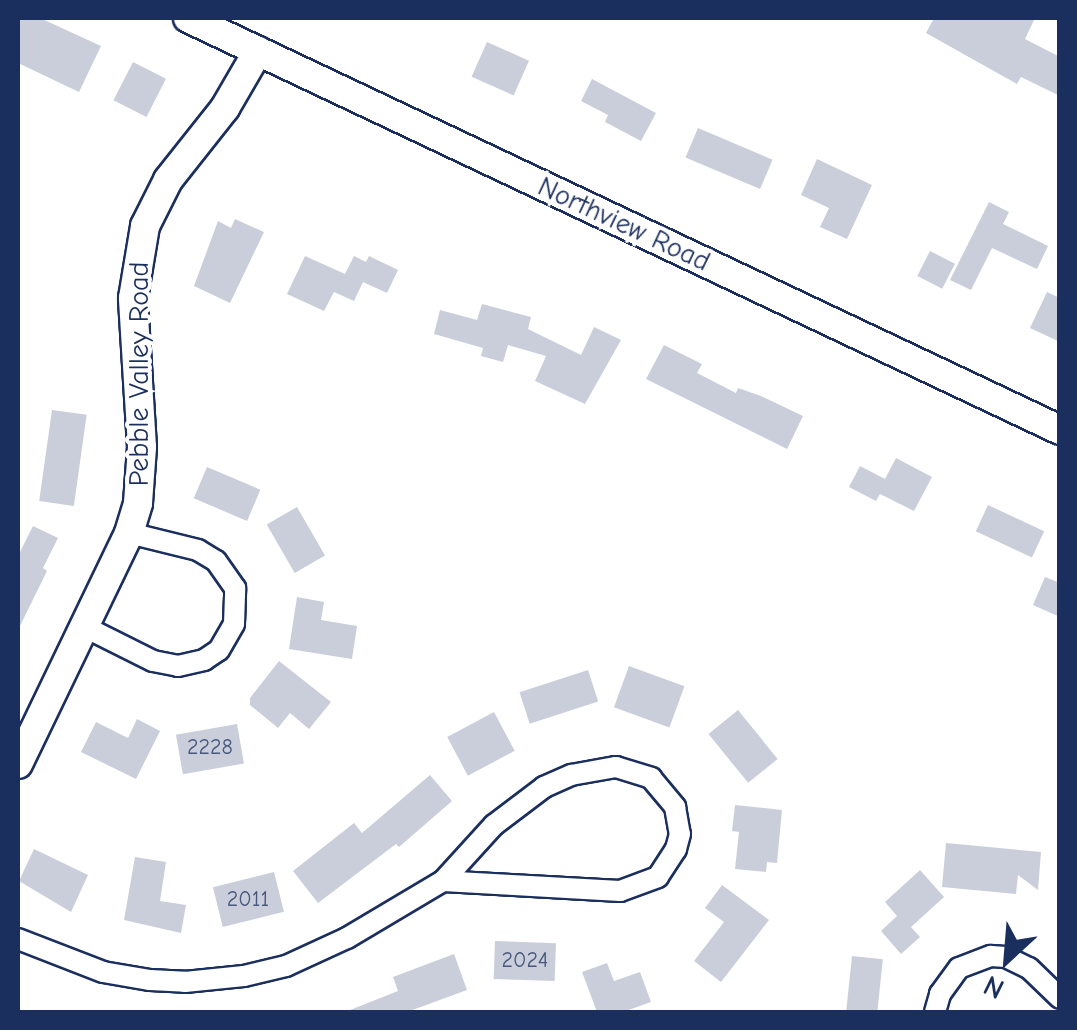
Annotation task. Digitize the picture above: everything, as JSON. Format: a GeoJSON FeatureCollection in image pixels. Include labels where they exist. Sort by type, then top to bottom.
{"type":"FeatureCollection","features":[{"type":"Feature","properties":{"kind":"street","name":"Northview Road"},"geometry":{"type":"LineString","coordinates":[[188,18],[1060,430]]}},
{"type":"Feature","properties":{"kind":"street","name":"Pebble Valley Road"},"geometry":{"type":"LineString","coordinates":[[18,764],[129,533],[142,469],[133,298],[136,259],[155,200],[225,108],[258,51]]}},
{"type":"Feature","properties":{"kind":"street"},"geometry":{"type":"LineString","coordinates":[[85,627],[153,661],[178,666],[204,660],[219,650],[234,624],[235,588],[216,561],[198,550],[129,533]]}},
{"type":"Feature","properties":{"kind":"street"},"geometry":{"type":"LineString","coordinates":[[18,939],[86,967],[134,978],[185,982],[244,976],[286,966],[347,938],[443,881],[514,808],[571,775],[616,767],[634,770],[666,790],[679,820],[676,849],[669,863],[658,877],[636,888],[540,888],[443,881]]}},
{"type":"Feature","properties":{"kind":"street"},"geometry":{"type":"LineString","coordinates":[[935,1012],[940,994],[959,968],[991,956],[1006,957],[1028,968],[1060,998]]}},
{"type":"Feature","properties":{"kind":"building"},"geometry":{"type":"Polygon","coordinates":[[[18,18],[40,18],[101,46],[79,92],[18,63],[18,18]]]}},
{"type":"Feature","properties":{"kind":"building"},"geometry":{"type":"Polygon","coordinates":[[[934,18],[1035,18],[1025,39],[1060,57],[1060,96],[1021,77],[1017,84],[926,33],[934,18]]]}},
{"type":"Feature","properties":{"kind":"building"},"geometry":{"type":"Polygon","coordinates":[[[487,42],[529,61],[514,95],[472,77],[487,42]]]}},
{"type":"Feature","properties":{"kind":"building"},"geometry":{"type":"Polygon","coordinates":[[[133,62],[166,79],[146,117],[113,100],[133,62]]]}},
{"type":"Feature","properties":{"kind":"building"},"geometry":{"type":"Polygon","coordinates":[[[592,79],[656,113],[641,141],[605,122],[608,115],[581,101],[592,79]]]}},
{"type":"Feature","properties":{"kind":"building"},"geometry":{"type":"Polygon","coordinates":[[[698,128],[773,160],[760,189],[685,157],[698,128]]]}},
{"type":"Feature","properties":{"kind":"building"},"geometry":{"type":"Polygon","coordinates":[[[817,159],[872,185],[847,239],[820,227],[829,208],[801,195],[817,159]]]}},
{"type":"Feature","properties":{"kind":"building"},"geometry":{"type":"Polygon","coordinates":[[[989,202],[1009,212],[1003,224],[1048,246],[1037,269],[992,248],[971,290],[950,280],[989,202]]]}},
{"type":"Feature","properties":{"kind":"building"},"geometry":{"type":"Polygon","coordinates":[[[235,219],[264,232],[230,303],[194,286],[218,221],[231,228],[235,219]]]}},
{"type":"Feature","properties":{"kind":"building"},"geometry":{"type":"Polygon","coordinates":[[[930,251],[955,264],[942,289],[917,276],[930,251]]]}},
{"type":"Feature","properties":{"kind":"building"},"geometry":{"type":"Polygon","coordinates":[[[305,256],[345,274],[354,256],[366,262],[369,256],[398,270],[387,293],[363,282],[354,301],[334,292],[324,311],[287,294],[305,256]]]}},
{"type":"Feature","properties":{"kind":"building"},"geometry":{"type":"Polygon","coordinates":[[[1047,292],[1060,298],[1060,342],[1030,328],[1047,292]]]}},
{"type":"Feature","properties":{"kind":"building"},"geometry":{"type":"Polygon","coordinates":[[[482,304],[531,317],[528,329],[581,355],[594,327],[621,340],[585,404],[535,381],[546,356],[508,345],[503,362],[481,356],[483,348],[434,334],[440,310],[477,320],[482,304]]]}},
{"type":"Feature","properties":{"kind":"building"},"geometry":{"type":"Polygon","coordinates":[[[664,345],[702,364],[697,373],[736,393],[738,388],[803,416],[787,449],[646,379],[664,345]]]}},
{"type":"Feature","properties":{"kind":"building"},"geometry":{"type":"Polygon","coordinates":[[[52,410],[87,415],[74,506],[39,501],[52,410]]]}},
{"type":"Feature","properties":{"kind":"building"},"geometry":{"type":"Polygon","coordinates":[[[896,458],[932,477],[914,511],[880,494],[876,501],[849,487],[860,466],[885,479],[896,458]]]}},
{"type":"Feature","properties":{"kind":"building"},"geometry":{"type":"Polygon","coordinates":[[[207,467],[260,490],[247,521],[194,498],[207,467]]]}},
{"type":"Feature","properties":{"kind":"building"},"geometry":{"type":"Polygon","coordinates":[[[988,505],[1044,531],[1032,557],[976,531],[988,505]]]}},
{"type":"Feature","properties":{"kind":"building"},"geometry":{"type":"Polygon","coordinates":[[[297,507],[325,555],[295,573],[267,524],[297,507]]]}},
{"type":"Feature","properties":{"kind":"building"},"geometry":{"type":"Polygon","coordinates":[[[33,526],[58,538],[43,568],[47,571],[18,630],[18,556],[33,526]]]}},
{"type":"Feature","properties":{"kind":"building"},"geometry":{"type":"Polygon","coordinates":[[[1045,577],[1060,583],[1060,617],[1033,605],[1045,577]]]}},
{"type":"Feature","properties":{"kind":"building"},"geometry":{"type":"Polygon","coordinates":[[[297,597],[324,602],[321,620],[357,626],[352,659],[289,649],[297,597]]]}},
{"type":"Feature","properties":{"kind":"building"},"geometry":{"type":"Polygon","coordinates":[[[279,661],[331,702],[309,729],[290,713],[278,728],[250,705],[250,698],[279,661]]]}},
{"type":"Feature","properties":{"kind":"building"},"geometry":{"type":"Polygon","coordinates":[[[629,666],[684,686],[669,728],[614,707],[629,666]]]}},
{"type":"Feature","properties":{"kind":"building"},"geometry":{"type":"Polygon","coordinates":[[[588,670],[598,701],[530,724],[520,692],[588,670]]]}},
{"type":"Feature","properties":{"kind":"building"},"geometry":{"type":"Polygon","coordinates":[[[738,710],[778,759],[748,783],[708,734],[738,710]]]}},
{"type":"Feature","properties":{"kind":"building"},"geometry":{"type":"Polygon","coordinates":[[[494,712],[515,751],[468,776],[447,737],[494,712]]]}},
{"type":"Feature","properties":{"kind":"building"},"geometry":{"type":"Polygon","coordinates":[[[137,719],[160,731],[136,779],[81,752],[96,722],[128,738],[137,719]]]}},
{"type":"Feature","properties":{"kind":"building"},"geometry":{"type":"Polygon","coordinates":[[[237,724],[244,763],[183,774],[176,735],[237,724]]]}},
{"type":"Feature","properties":{"kind":"building"},"geometry":{"type":"Polygon","coordinates":[[[430,775],[452,801],[399,847],[396,844],[318,903],[293,871],[354,823],[362,833],[430,775]]]}},
{"type":"Feature","properties":{"kind":"building"},"geometry":{"type":"Polygon","coordinates":[[[735,805],[782,810],[777,863],[767,862],[766,872],[735,869],[739,832],[732,831],[735,805]]]}},
{"type":"Feature","properties":{"kind":"building"},"geometry":{"type":"Polygon","coordinates":[[[946,843],[1041,852],[1038,890],[1018,875],[1016,894],[942,887],[946,843]]]}},
{"type":"Feature","properties":{"kind":"building"},"geometry":{"type":"Polygon","coordinates":[[[34,849],[88,875],[71,912],[19,881],[34,849]]]}},
{"type":"Feature","properties":{"kind":"building"},"geometry":{"type":"Polygon","coordinates":[[[135,857],[166,862],[160,901],[186,905],[181,933],[124,920],[135,857]]]}},
{"type":"Feature","properties":{"kind":"building"},"geometry":{"type":"Polygon","coordinates":[[[920,870],[944,897],[911,927],[920,937],[901,954],[881,931],[897,916],[885,902],[920,870]]]}},
{"type":"Feature","properties":{"kind":"building"},"geometry":{"type":"Polygon","coordinates":[[[274,872],[284,912],[223,927],[213,887],[274,872]]]}},
{"type":"Feature","properties":{"kind":"building"},"geometry":{"type":"Polygon","coordinates":[[[722,885],[769,920],[721,982],[694,961],[724,922],[705,908],[722,885]]]}},
{"type":"Feature","properties":{"kind":"building"},"geometry":{"type":"Polygon","coordinates":[[[495,941],[556,943],[555,981],[494,979],[495,941]]]}},
{"type":"Feature","properties":{"kind":"building"},"geometry":{"type":"Polygon","coordinates":[[[454,954],[467,990],[407,1012],[345,1012],[398,991],[393,977],[454,954]]]}},
{"type":"Feature","properties":{"kind":"building"},"geometry":{"type":"Polygon","coordinates":[[[852,956],[883,959],[877,1012],[846,1011],[852,956]]]}},
{"type":"Feature","properties":{"kind":"building"},"geometry":{"type":"Polygon","coordinates":[[[607,963],[614,981],[640,972],[651,1002],[623,1012],[597,1012],[582,972],[607,963]]]}}]}
